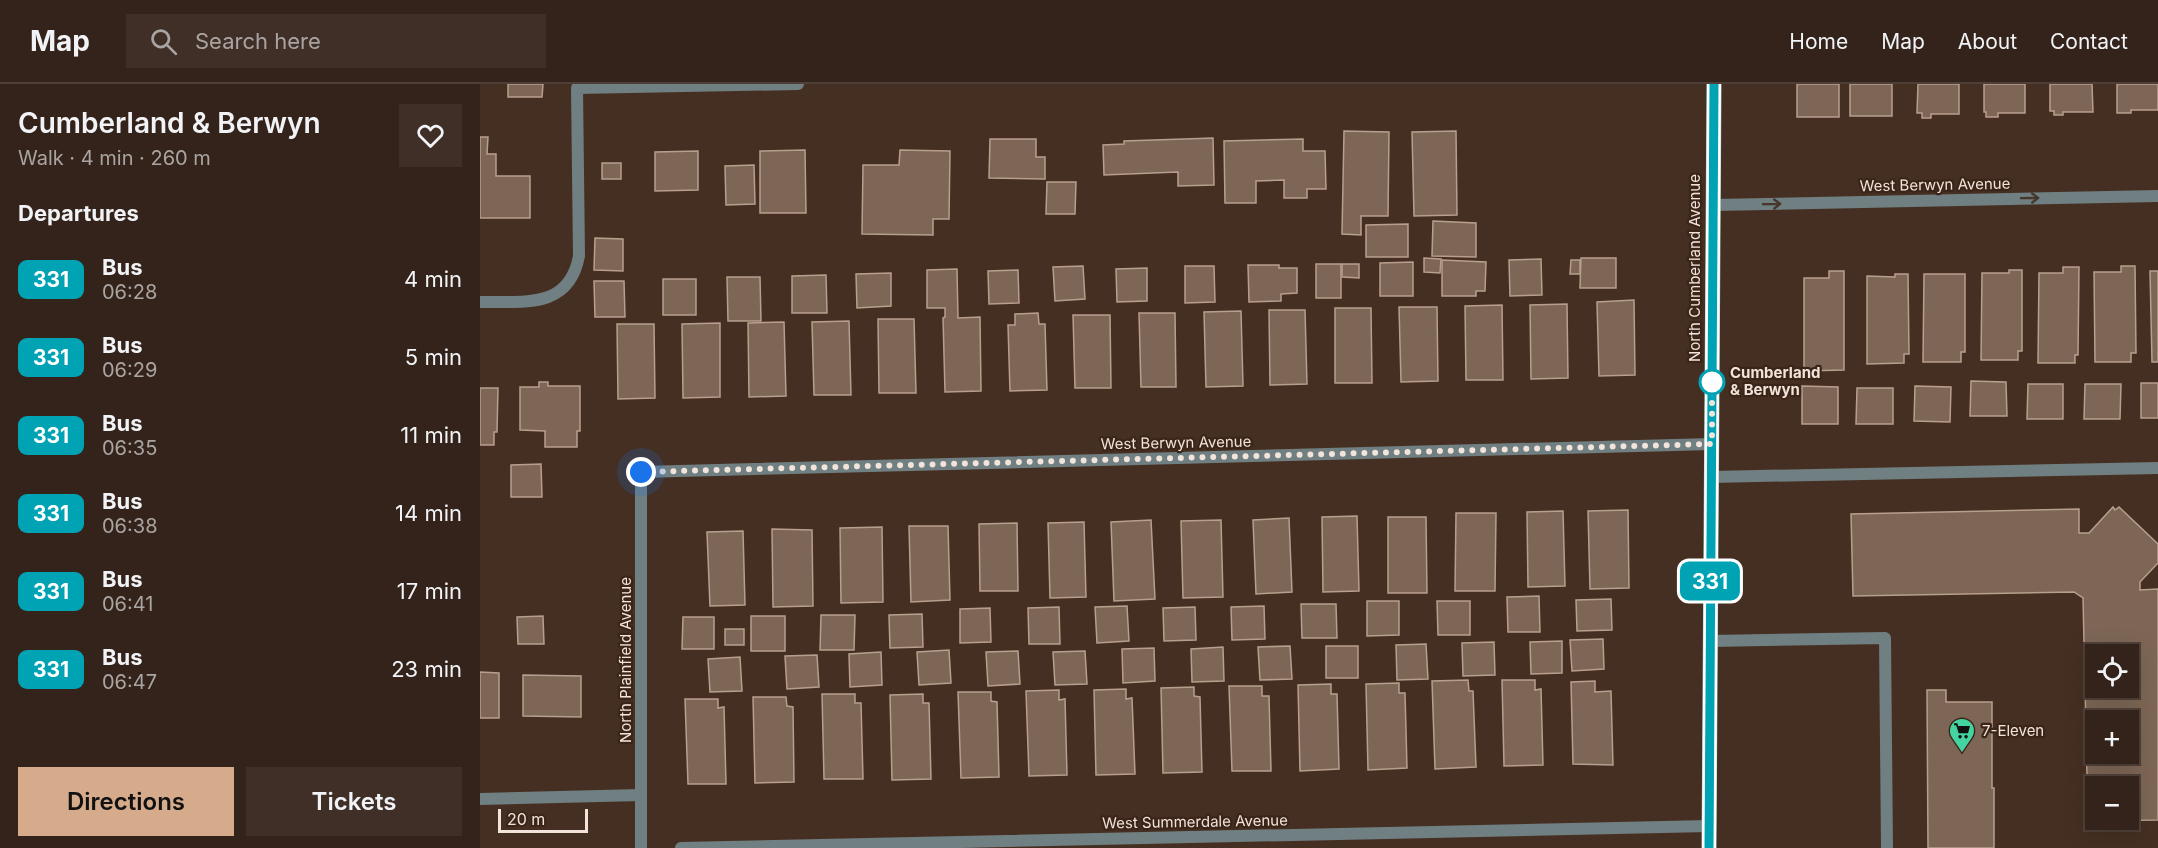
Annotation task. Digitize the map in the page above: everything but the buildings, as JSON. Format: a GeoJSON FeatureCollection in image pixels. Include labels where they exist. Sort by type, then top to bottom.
{"type":"FeatureCollection","features":[{"type":"Feature","properties":{"kind":"main road","name":"North Cumberland Avenue"},"geometry":{"type":"LineString","coordinates":[[1709,848],[1714,84]]}},
{"type":"Feature","properties":{"kind":"street"},"geometry":{"type":"LineString","coordinates":[[480,302],[542,299],[556,295],[565,288],[576,269],[579,256],[578,88],[798,84]]}},
{"type":"Feature","properties":{"kind":"street","name":"West Berwyn Avenue"},"geometry":{"type":"LineString","coordinates":[[1713,205],[2158,196]]}},
{"type":"Feature","properties":{"kind":"street","name":"West Berwyn Avenue"},"geometry":{"type":"LineString","coordinates":[[641,472],[1712,444]]}},
{"type":"Feature","properties":{"kind":"street"},"geometry":{"type":"LineString","coordinates":[[1711,477],[2158,468]]}},
{"type":"Feature","properties":{"kind":"street","name":"North Plainfield Avenue"},"geometry":{"type":"LineString","coordinates":[[640,848],[641,472]]}},
{"type":"Feature","properties":{"kind":"street"},"geometry":{"type":"LineString","coordinates":[[1710,641],[1885,638],[1887,848]]}},
{"type":"Feature","properties":{"kind":"street"},"geometry":{"type":"LineString","coordinates":[[480,799],[640,795]]}},
{"type":"Feature","properties":{"kind":"street","name":"West Summerdale Avenue"},"geometry":{"type":"LineString","coordinates":[[681,848],[1709,826]]}},
{"type":"Feature","properties":{"kind":"bus line","name":"331"},"geometry":{"type":"LineString","coordinates":[[1709,848],[1714,84]]}},
{"type":"Feature","properties":{"kind":"place","name":"Cumberland & Berwyn"},"geometry":{"type":"Point","coordinates":[1712,382]}},
{"type":"Feature","properties":{"kind":"place","name":"7-Eleven"},"geometry":{"type":"Point","coordinates":[1962,754]}},
{"type":"Feature","properties":{"kind":"route"},"geometry":{"type":"LineString","coordinates":[[641,472],[1712,444],[1712,373],[1712,382]]}}]}
